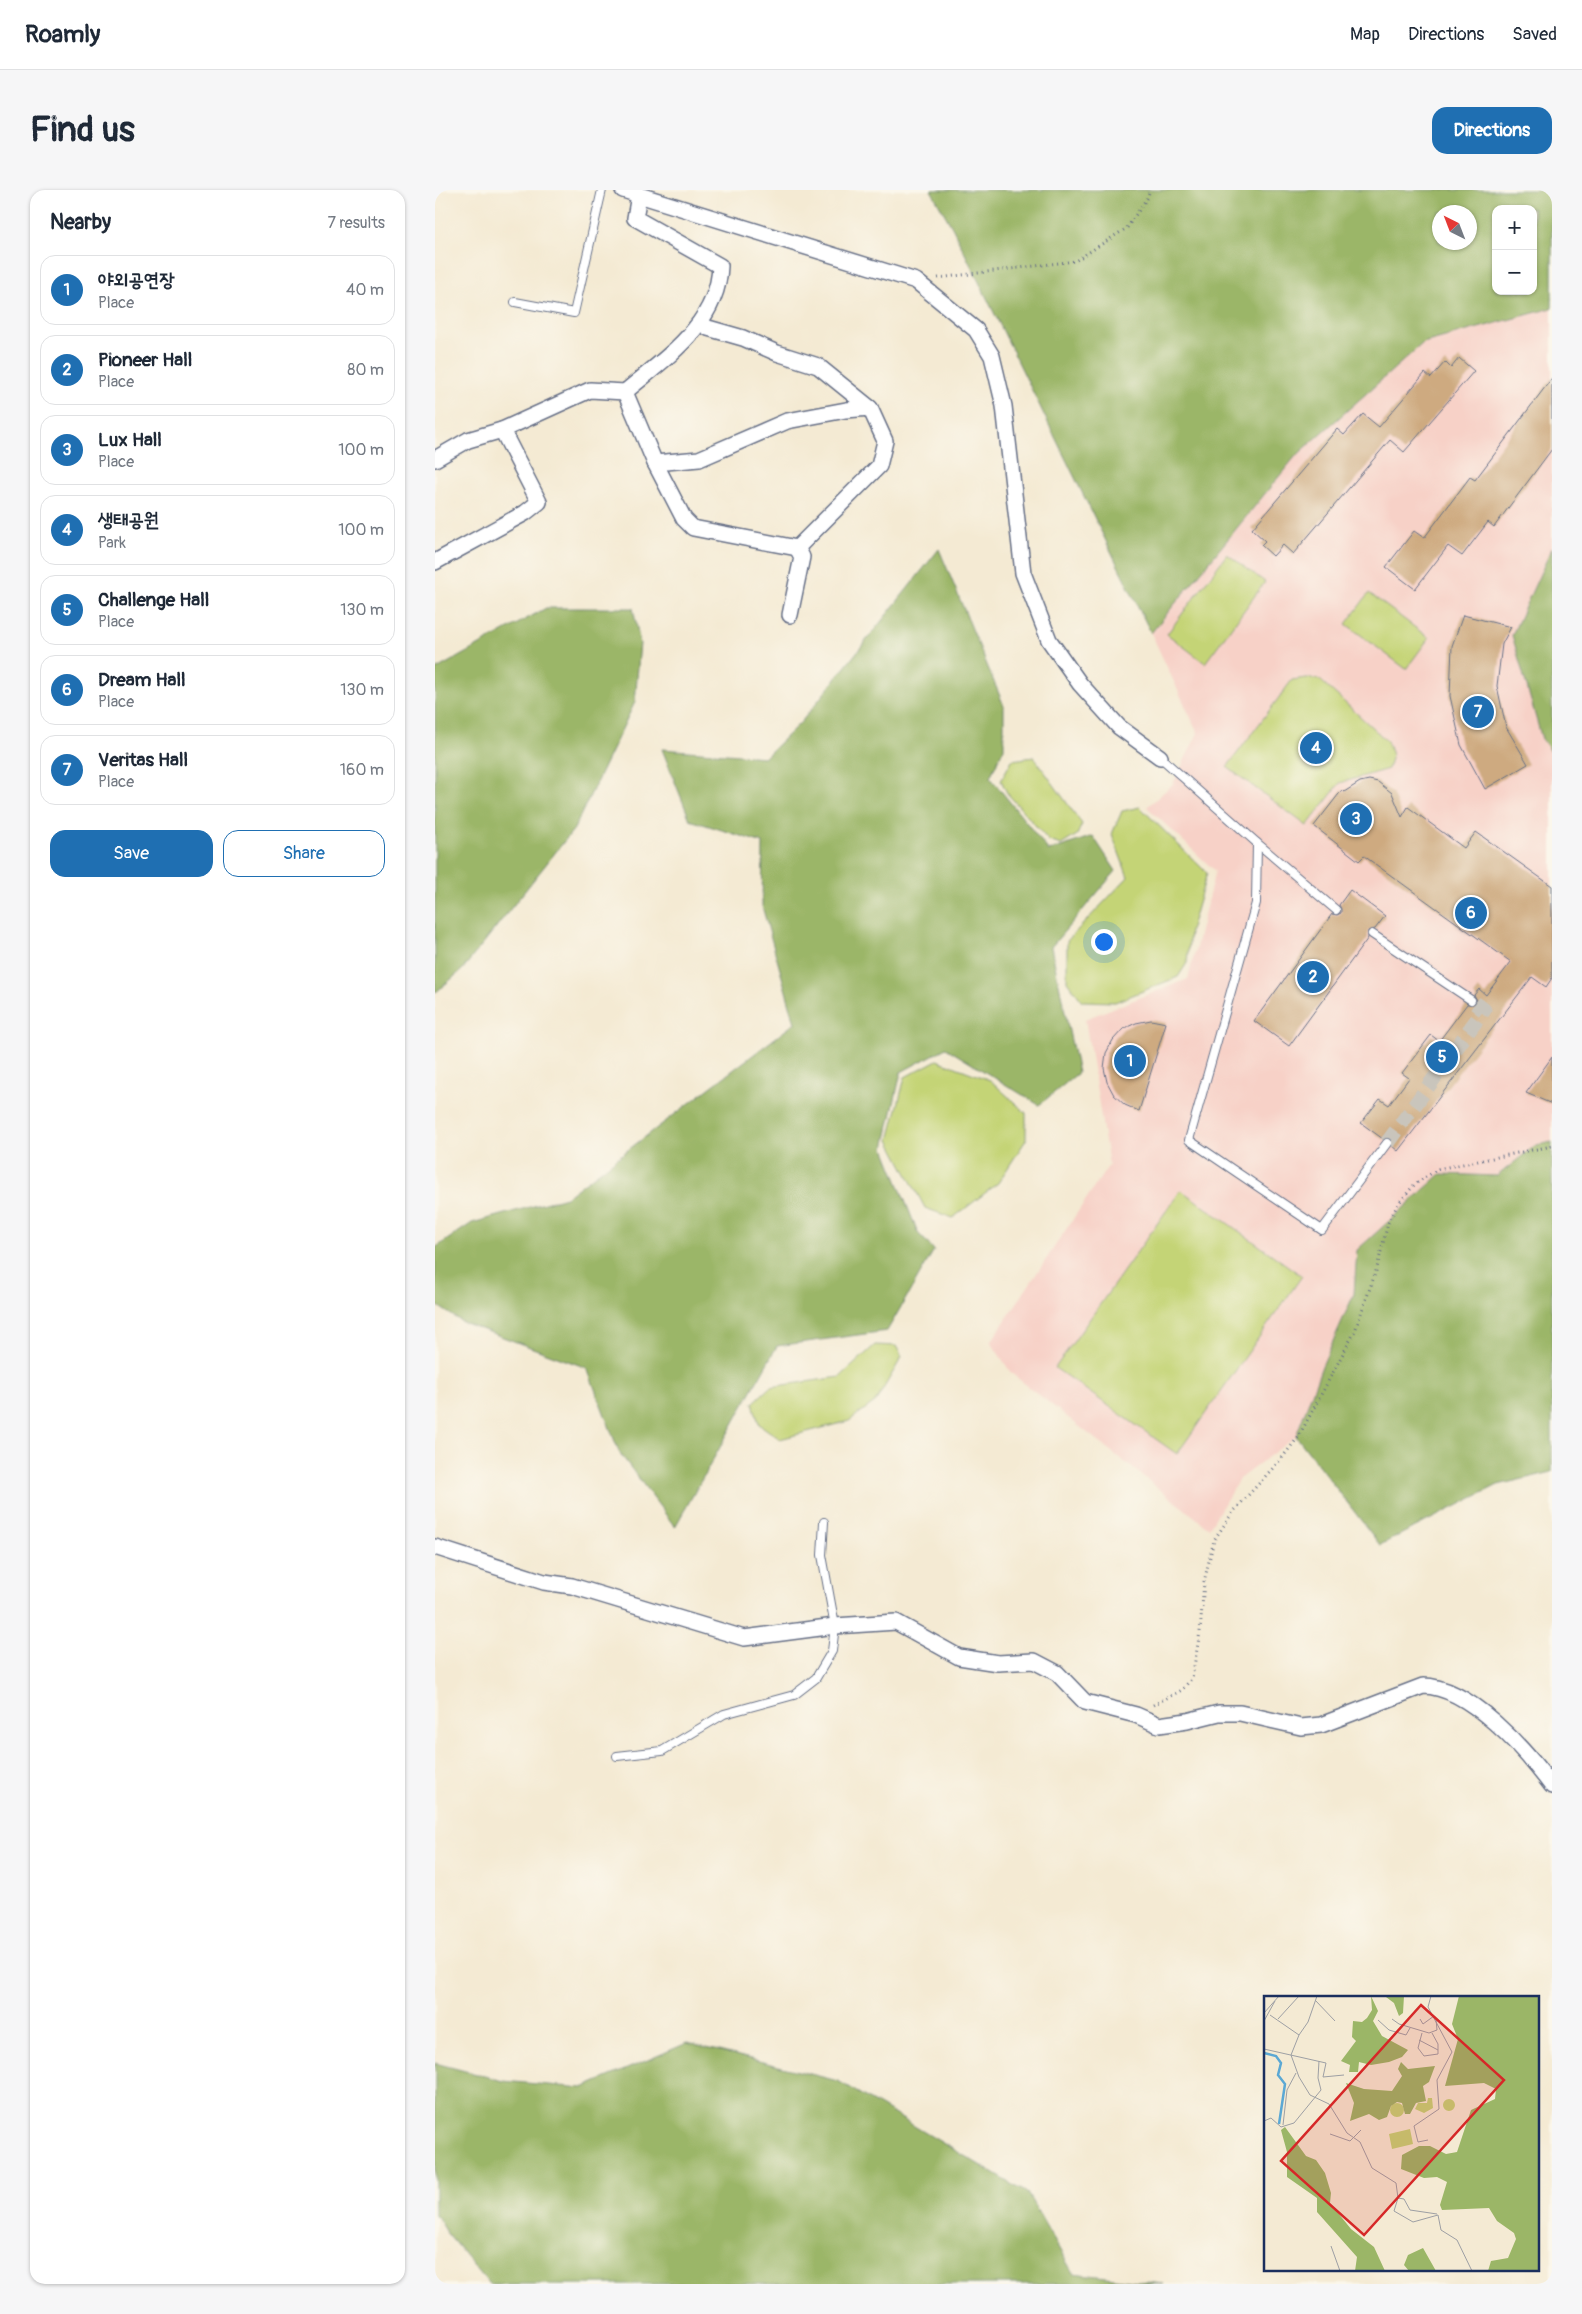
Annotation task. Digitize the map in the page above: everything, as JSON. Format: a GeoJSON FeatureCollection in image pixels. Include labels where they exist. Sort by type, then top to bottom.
{"type":"FeatureCollection","features":[{"type":"Feature","properties":{"kind":"street"},"geometry":{"type":"LineString","coordinates":[[623,190],[916,281],[975,330],[992,356],[1004,406],[1023,573],[1049,640],[1080,684],[1119,727],[1160,757]]}},
{"type":"Feature","properties":{"kind":"street"},"geometry":{"type":"LineString","coordinates":[[435,459],[468,440],[502,430],[590,390],[625,392],[680,346],[701,323],[719,280],[720,266],[635,218],[639,195]]}},
{"type":"Feature","properties":{"kind":"street"},"geometry":{"type":"LineString","coordinates":[[701,323],[708,328],[743,338],[777,353],[818,366],[870,408],[885,441],[879,466],[797,548]]}},
{"type":"Feature","properties":{"kind":"street"},"geometry":{"type":"LineString","coordinates":[[625,392],[655,462],[684,519],[693,528],[797,548]]}},
{"type":"Feature","properties":{"kind":"street"},"geometry":{"type":"LineString","coordinates":[[655,462],[699,459],[787,421],[846,410],[870,408]]}},
{"type":"Feature","properties":{"kind":"street"},"geometry":{"type":"LineString","coordinates":[[435,562],[525,513],[539,502],[502,430]]}},
{"type":"Feature","properties":{"kind":"street"},"geometry":{"type":"LineString","coordinates":[[790,615],[802,557],[797,548]]}},
{"type":"Feature","properties":{"kind":"street"},"geometry":{"type":"LineString","coordinates":[[435,1548],[544,1582],[572,1586],[744,1638],[835,1626],[896,1622],[959,1657],[998,1663],[1033,1660],[1057,1672],[1085,1702],[1136,1715],[1159,1725],[1187,1721],[1219,1713],[1240,1713],[1301,1727],[1321,1725],[1423,1686],[1438,1686],[1483,1712],[1552,1785]]}},
{"type":"Feature","properties":{"kind":"lane"},"geometry":{"type":"LineString","coordinates":[[515,302],[574,313],[602,190]]}},
{"type":"Feature","properties":{"kind":"lane"},"geometry":{"type":"LineString","coordinates":[[1160,757],[1336,910]]}},
{"type":"Feature","properties":{"kind":"lane"},"geometry":{"type":"LineString","coordinates":[[1257,843],[1256,903],[1189,1140],[1323,1230],[1387,1143]]}},
{"type":"Feature","properties":{"kind":"lane"},"geometry":{"type":"LineString","coordinates":[[1372,934],[1471,1000]]}},
{"type":"Feature","properties":{"kind":"lane"},"geometry":{"type":"LineString","coordinates":[[617,1756],[662,1751],[724,1714],[794,1695],[816,1678],[832,1651],[835,1626],[822,1555],[824,1522]]}},
{"type":"Feature","properties":{"kind":"path"},"geometry":{"type":"LineString","coordinates":[[916,281],[1075,261],[1127,228],[1147,198],[1150,190]]}},
{"type":"Feature","properties":{"kind":"path"},"geometry":{"type":"LineString","coordinates":[[1136,1715],[1182,1690],[1192,1678],[1200,1632],[1204,1582],[1214,1540],[1233,1512],[1283,1458],[1299,1436],[1355,1331],[1377,1268],[1388,1223],[1398,1204],[1415,1184],[1438,1169],[1552,1146]]}},
{"type":"Feature","properties":{"kind":"shaded area"},"geometry":{"type":"Polygon","coordinates":[[[1552,308],[1552,548],[1512,635],[1542,739],[1552,753],[1552,1142],[1536,1145],[1497,1176],[1441,1174],[1357,1250],[1354,1294],[1322,1366],[1296,1436],[1239,1479],[1209,1528],[1011,1373],[991,1342],[1109,1165],[1085,1019],[1188,979],[1215,871],[1147,807],[1173,784],[1198,733],[1151,633],[1295,457],[1447,317],[1552,308]]]}},
{"type":"Feature","properties":{"kind":"green space"},"geometry":{"type":"Polygon","coordinates":[[[931,190],[1552,190],[1552,308],[1423,343],[1295,457],[1151,633],[953,229],[931,190]]]}},
{"type":"Feature","properties":{"kind":"green space"},"geometry":{"type":"Polygon","coordinates":[[[1552,548],[1552,753],[1542,739],[1512,635],[1552,548]]]}},
{"type":"Feature","properties":{"kind":"green space"},"geometry":{"type":"Polygon","coordinates":[[[939,549],[1004,706],[1004,748],[990,777],[1049,851],[1093,836],[1116,871],[1051,947],[1078,1073],[1039,1105],[946,1048],[901,1072],[884,1148],[918,1233],[934,1250],[887,1331],[777,1346],[675,1527],[619,1452],[587,1368],[462,1322],[435,1304],[435,1248],[472,1223],[566,1197],[795,1023],[762,906],[763,843],[690,820],[662,749],[765,757],[802,721],[939,549]]]}},
{"type":"Feature","properties":{"kind":"green space"},"geometry":{"type":"Polygon","coordinates":[[[1227,554],[1265,582],[1205,663],[1167,634],[1227,554]]]}},
{"type":"Feature","properties":{"kind":"green space"},"geometry":{"type":"Polygon","coordinates":[[[1369,593],[1429,638],[1406,669],[1346,624],[1369,593]]]}},
{"type":"Feature","properties":{"kind":"green space"},"geometry":{"type":"Polygon","coordinates":[[[546,608],[633,608],[640,643],[635,702],[574,829],[462,970],[435,993],[435,670],[546,608]]]}},
{"type":"Feature","properties":{"kind":"green space"},"geometry":{"type":"Polygon","coordinates":[[[1306,678],[1320,680],[1387,741],[1392,755],[1388,769],[1340,783],[1307,826],[1227,767],[1292,680],[1306,678]]]}},
{"type":"Feature","properties":{"kind":"green space"},"geometry":{"type":"Polygon","coordinates":[[[1034,757],[1082,824],[1077,835],[1061,845],[1049,841],[1007,793],[1001,780],[1012,760],[1034,757]]]}},
{"type":"Feature","properties":{"kind":"green space"},"geometry":{"type":"Polygon","coordinates":[[[1140,807],[1207,873],[1190,931],[1187,963],[1178,977],[1115,1002],[1082,1001],[1067,981],[1067,941],[1128,877],[1112,834],[1122,811],[1140,807]]]}},
{"type":"Feature","properties":{"kind":"green space"},"geometry":{"type":"Polygon","coordinates":[[[937,1060],[990,1080],[1026,1113],[1026,1140],[998,1183],[953,1218],[925,1208],[889,1140],[905,1077],[937,1060]]]}},
{"type":"Feature","properties":{"kind":"green space"},"geometry":{"type":"Polygon","coordinates":[[[1552,1142],[1552,1472],[1498,1485],[1380,1545],[1296,1436],[1322,1366],[1354,1294],[1357,1250],[1441,1174],[1497,1176],[1536,1145],[1552,1142]]]}},
{"type":"Feature","properties":{"kind":"green space"},"geometry":{"type":"Polygon","coordinates":[[[1181,1190],[1302,1276],[1177,1454],[1055,1368],[1181,1190]]]}},
{"type":"Feature","properties":{"kind":"green space"},"geometry":{"type":"Polygon","coordinates":[[[875,1345],[896,1346],[902,1357],[876,1401],[849,1421],[780,1439],[759,1424],[753,1403],[770,1387],[840,1377],[875,1345]]]}},
{"type":"Feature","properties":{"kind":"green space"},"geometry":{"type":"Polygon","coordinates":[[[687,2043],[838,2081],[1027,2193],[1073,2273],[1163,2284],[489,2284],[445,2231],[435,2214],[435,2063],[503,2081],[583,2088],[687,2043]]]}},
{"type":"Feature","properties":{"kind":"building"},"geometry":{"type":"Polygon","coordinates":[[[1459,358],[1474,371],[1404,452],[1390,440],[1293,554],[1283,545],[1273,556],[1261,545],[1265,541],[1252,529],[1337,429],[1344,435],[1363,414],[1379,427],[1425,373],[1431,378],[1445,362],[1451,368],[1459,358]]]}},
{"type":"Feature","properties":{"kind":"building"},"geometry":{"type":"Polygon","coordinates":[[[1552,378],[1552,449],[1494,527],[1488,522],[1462,556],[1448,546],[1415,589],[1386,567],[1414,531],[1424,538],[1470,477],[1475,480],[1552,378]]]}},
{"type":"Feature","properties":{"kind":"building"},"geometry":{"type":"Polygon","coordinates":[[[1463,615],[1511,627],[1502,644],[1497,686],[1506,727],[1528,764],[1485,789],[1461,745],[1450,696],[1452,646],[1463,615]]]}},
{"type":"Feature","properties":{"kind":"building"},"geometry":{"type":"Polygon","coordinates":[[[1369,780],[1378,782],[1392,793],[1402,817],[1408,807],[1464,848],[1476,832],[1552,886],[1552,978],[1546,987],[1532,977],[1398,1151],[1392,1146],[1391,1139],[1387,1137],[1383,1139],[1361,1123],[1380,1099],[1389,1105],[1409,1078],[1402,1073],[1431,1035],[1439,1041],[1467,1004],[1475,1003],[1477,1000],[1474,995],[1479,989],[1486,995],[1511,962],[1364,856],[1359,861],[1314,826],[1342,790],[1344,792],[1360,782],[1369,780]]]}},
{"type":"Feature","properties":{"kind":"building"},"geometry":{"type":"Polygon","coordinates":[[[1350,890],[1385,916],[1375,929],[1368,931],[1368,938],[1289,1046],[1254,1021],[1332,914],[1337,915],[1341,913],[1339,905],[1350,890]]]}},
{"type":"Feature","properties":{"kind":"building"},"geometry":{"type":"Polygon","coordinates":[[[1151,1020],[1166,1023],[1139,1111],[1125,1105],[1114,1095],[1107,1082],[1104,1068],[1106,1053],[1113,1040],[1123,1029],[1136,1023],[1151,1020]]]}},
{"type":"Feature","properties":{"kind":"building"},"geometry":{"type":"Polygon","coordinates":[[[1552,1057],[1552,1104],[1526,1093],[1552,1057]]]}},
{"type":"Feature","properties":{"kind":"tunnel"},"geometry":{"type":"LineString","coordinates":[[1387,1143],[1484,1010],[1471,1000]]}},
{"type":"Feature","properties":{"kind":"place","name":"Veritas Hall"},"geometry":{"type":"Point","coordinates":[1478,712]}},
{"type":"Feature","properties":{"kind":"place","name":"생태공원"},"geometry":{"type":"Point","coordinates":[1316,748]}},
{"type":"Feature","properties":{"kind":"place","name":"Lux Hall"},"geometry":{"type":"Point","coordinates":[1356,819]}},
{"type":"Feature","properties":{"kind":"place","name":"Dream Hall"},"geometry":{"type":"Point","coordinates":[1471,913]}},
{"type":"Feature","properties":{"kind":"place","name":"Pioneer Hall"},"geometry":{"type":"Point","coordinates":[1313,977]}},
{"type":"Feature","properties":{"kind":"place","name":"Challenge Hall"},"geometry":{"type":"Point","coordinates":[1442,1057]}},
{"type":"Feature","properties":{"kind":"place","name":"야외공연장"},"geometry":{"type":"Point","coordinates":[1130,1061]}}]}
